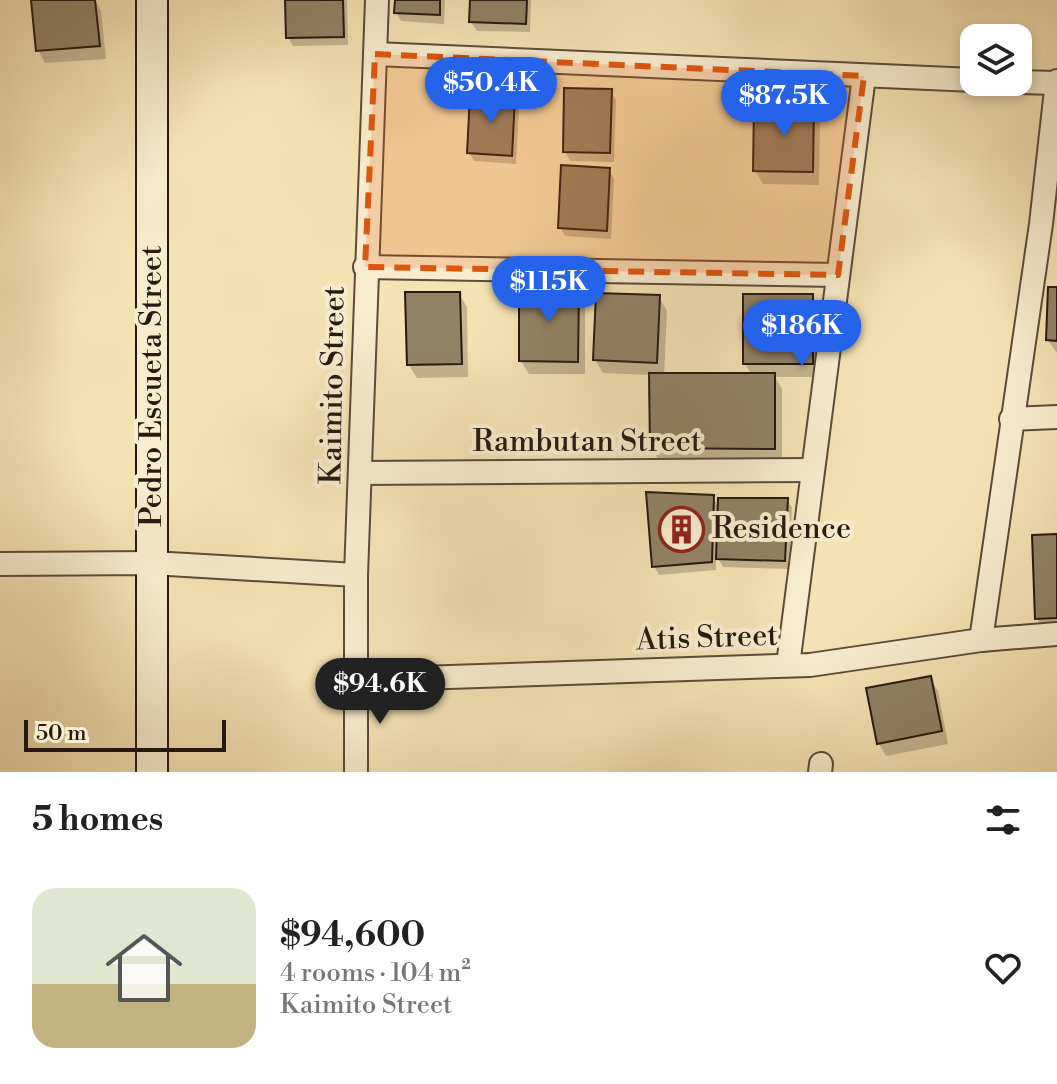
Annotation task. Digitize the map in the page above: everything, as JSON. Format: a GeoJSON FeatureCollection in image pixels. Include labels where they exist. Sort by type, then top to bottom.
{"type":"FeatureCollection","features":[{"type":"Feature","properties":{"kind":"street","name":"Pedro Escueta Street"},"geometry":{"type":"LineString","coordinates":[[152,0],[152,772]]}},
{"type":"Feature","properties":{"kind":"street","name":"Kaimito Street"},"geometry":{"type":"LineString","coordinates":[[356,772],[356,575],[377,0]]}},
{"type":"Feature","properties":{"kind":"street"},"geometry":{"type":"LineString","coordinates":[[375,54],[960,79]]}},
{"type":"Feature","properties":{"kind":"street"},"geometry":{"type":"LineString","coordinates":[[788,665],[864,76]]}},
{"type":"Feature","properties":{"kind":"street"},"geometry":{"type":"LineString","coordinates":[[981,640],[1011,419],[1049,223],[1057,82],[1032,82]]}},
{"type":"Feature","properties":{"kind":"street"},"geometry":{"type":"LineString","coordinates":[[365,267],[838,275]]}},
{"type":"Feature","properties":{"kind":"street"},"geometry":{"type":"LineString","coordinates":[[1011,419],[1057,417]]}},
{"type":"Feature","properties":{"kind":"street","name":"Rambutan Street"},"geometry":{"type":"LineString","coordinates":[[362,473],[811,470]]}},
{"type":"Feature","properties":{"kind":"street"},"geometry":{"type":"LineString","coordinates":[[0,564],[152,563],[356,575]]}},
{"type":"Feature","properties":{"kind":"street","name":"Atis Street"},"geometry":{"type":"LineString","coordinates":[[358,680],[788,665],[981,640],[1057,634]]}},
{"type":"Feature","properties":{"kind":"highlighted area"},"geometry":{"type":"Polygon","coordinates":[[[375,54],[864,76],[838,275],[365,267],[375,54]]]}},
{"type":"Feature","properties":{"kind":"building"},"geometry":{"type":"Polygon","coordinates":[[[31,0],[95,0],[100,46],[36,51],[31,0]]]}},
{"type":"Feature","properties":{"kind":"building"},"geometry":{"type":"Polygon","coordinates":[[[285,0],[343,0],[344,37],[286,38],[285,0]]]}},
{"type":"Feature","properties":{"kind":"building"},"geometry":{"type":"Polygon","coordinates":[[[395,0],[440,0],[440,15],[394,13],[395,0]]]}},
{"type":"Feature","properties":{"kind":"building"},"geometry":{"type":"Polygon","coordinates":[[[470,0],[527,0],[526,24],[469,22],[470,0]]]}},
{"type":"Feature","properties":{"kind":"building"},"geometry":{"type":"Polygon","coordinates":[[[564,88],[612,89],[610,153],[563,152],[564,88]]]}},
{"type":"Feature","properties":{"kind":"building"},"geometry":{"type":"Polygon","coordinates":[[[470,94],[515,97],[512,156],[467,153],[470,94]]]}},
{"type":"Feature","properties":{"kind":"building"},"geometry":{"type":"Polygon","coordinates":[[[754,103],[814,104],[813,172],[753,171],[754,103]]]}},
{"type":"Feature","properties":{"kind":"building"},"geometry":{"type":"Polygon","coordinates":[[[561,165],[610,168],[607,231],[558,228],[561,165]]]}},
{"type":"Feature","properties":{"kind":"building"},"geometry":{"type":"Polygon","coordinates":[[[519,286],[579,286],[578,362],[519,361],[519,286]]]}},
{"type":"Feature","properties":{"kind":"building"},"geometry":{"type":"Polygon","coordinates":[[[1048,287],[1057,287],[1057,341],[1046,340],[1048,287]]]}},
{"type":"Feature","properties":{"kind":"building"},"geometry":{"type":"Polygon","coordinates":[[[405,292],[460,292],[462,364],[407,365],[405,292]]]}},
{"type":"Feature","properties":{"kind":"building"},"geometry":{"type":"Polygon","coordinates":[[[596,293],[660,295],[657,363],[593,360],[596,293]]]}},
{"type":"Feature","properties":{"kind":"building"},"geometry":{"type":"Polygon","coordinates":[[[743,294],[813,294],[813,364],[743,364],[743,294]]]}},
{"type":"Feature","properties":{"kind":"building"},"geometry":{"type":"Polygon","coordinates":[[[649,373],[775,373],[775,449],[650,448],[649,373]]]}},
{"type":"Feature","properties":{"kind":"building","name":"Residence"},"geometry":{"type":"Polygon","coordinates":[[[646,492],[714,495],[712,562],[652,567],[646,492]]]}},
{"type":"Feature","properties":{"kind":"building"},"geometry":{"type":"Polygon","coordinates":[[[718,498],[788,498],[785,561],[716,559],[718,498]]]}},
{"type":"Feature","properties":{"kind":"building"},"geometry":{"type":"Polygon","coordinates":[[[1057,534],[1057,618],[1035,619],[1032,535],[1057,534]]]}},
{"type":"Feature","properties":{"kind":"building"},"geometry":{"type":"Polygon","coordinates":[[[931,676],[942,731],[877,744],[866,688],[931,676]]]}},
{"type":"Feature","properties":{"kind":"place","name":"Residence"},"geometry":{"type":"Point","coordinates":[681,529]}}]}
